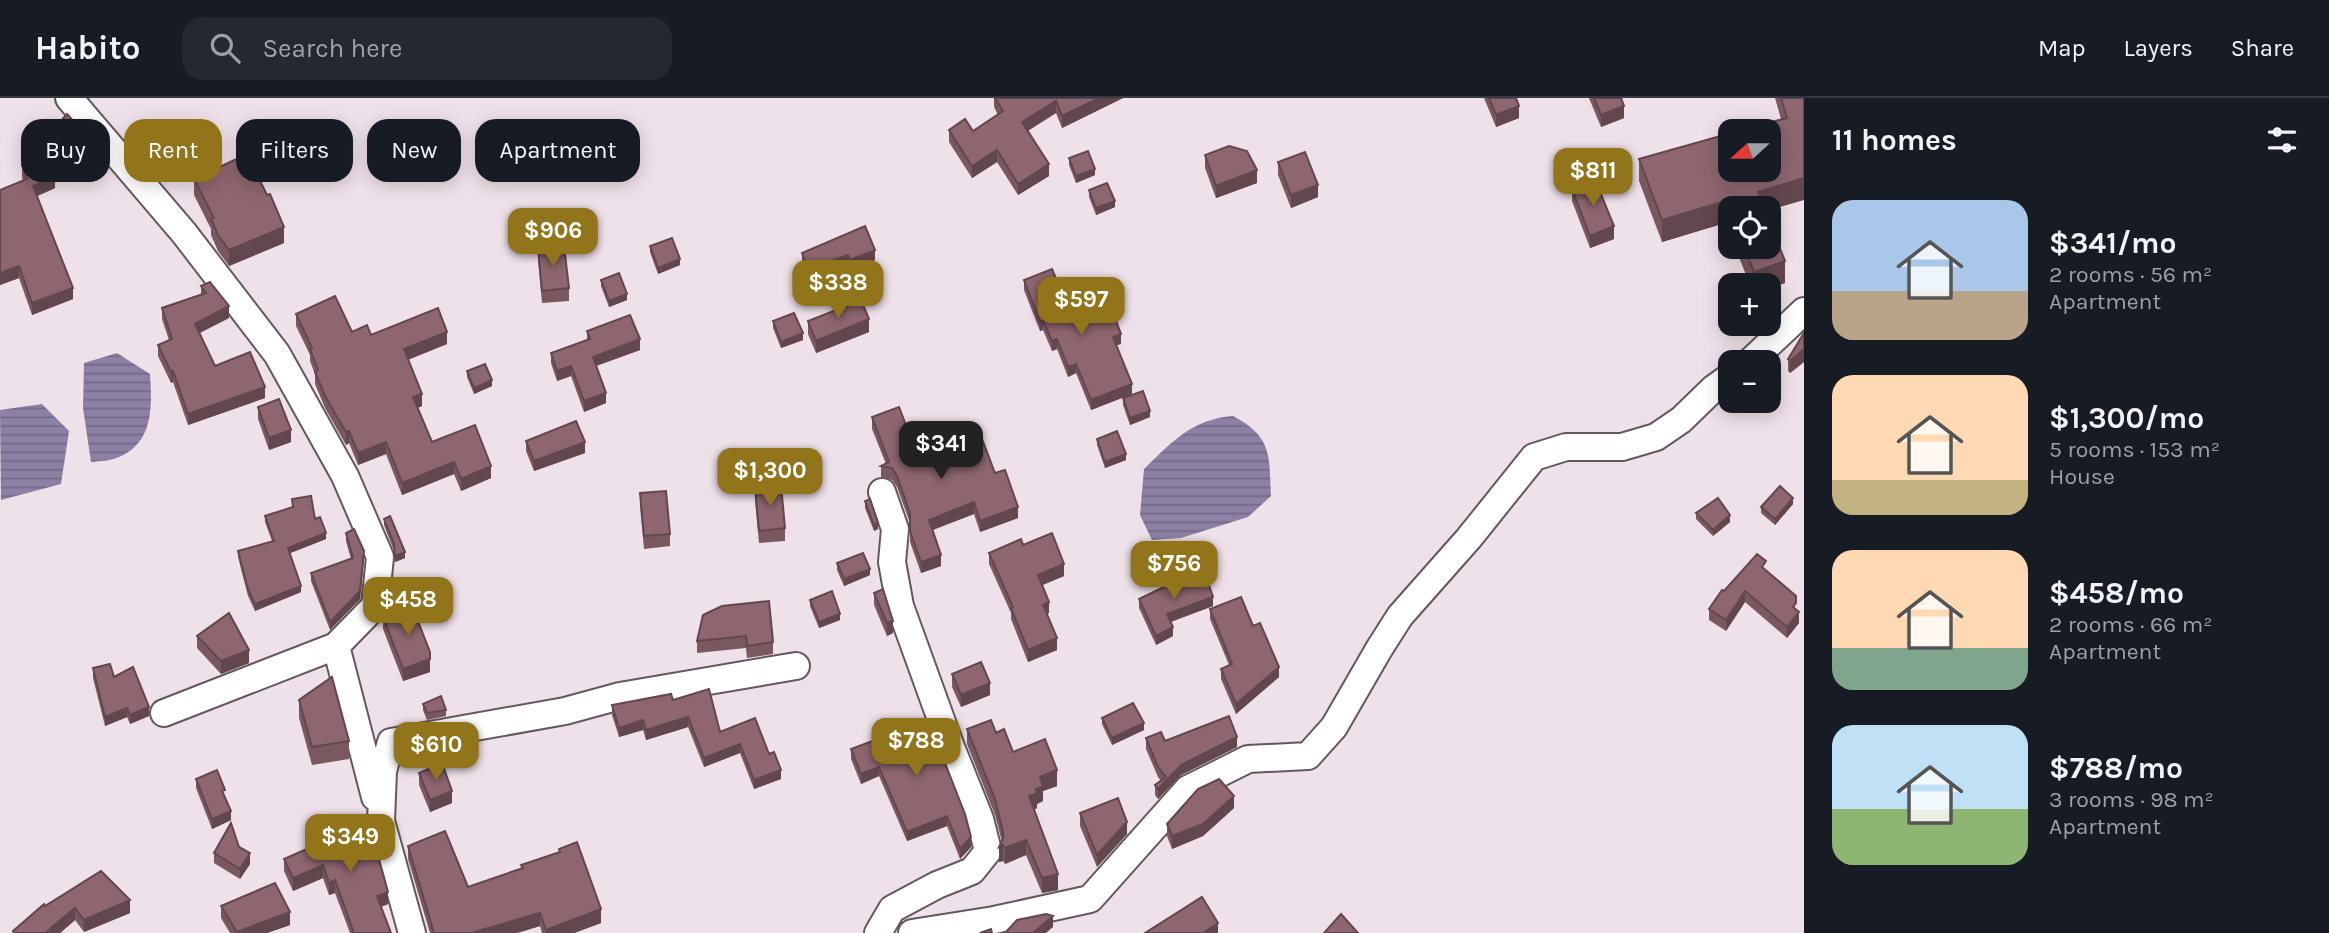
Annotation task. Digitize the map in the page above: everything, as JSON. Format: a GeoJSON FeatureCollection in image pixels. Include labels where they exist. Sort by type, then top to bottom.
{"type":"FeatureCollection","features":[{"type":"Feature","properties":{"kind":"street"},"geometry":{"type":"LineString","coordinates":[[69,98],[184,233],[277,354],[345,476],[380,557],[375,606],[336,646],[164,713]]}},
{"type":"Feature","properties":{"kind":"street"},"geometry":{"type":"LineString","coordinates":[[1763,350],[1804,311]]}},
{"type":"Feature","properties":{"kind":"street"},"geometry":{"type":"LineString","coordinates":[[912,933],[993,920],[1090,899],[1188,789],[1248,759],[1308,756],[1334,727],[1400,617],[1469,538],[1534,457],[1566,447],[1622,447],[1656,437],[1681,420],[1718,385]]}},
{"type":"Feature","properties":{"kind":"street"},"geometry":{"type":"LineString","coordinates":[[878,933],[891,909],[937,885],[972,871],[988,851],[980,819],[900,606],[892,562],[895,529],[881,492]]}},
{"type":"Feature","properties":{"kind":"street"},"geometry":{"type":"LineString","coordinates":[[336,646],[412,933]]}},
{"type":"Feature","properties":{"kind":"street"},"geometry":{"type":"LineString","coordinates":[[412,933],[381,821],[383,771],[391,742],[565,711],[620,696],[796,666]]}},
{"type":"Feature","properties":{"kind":"shaded area"},"geometry":{"type":"Polygon","coordinates":[[[117,353],[150,374],[148,422],[145,433],[130,450],[113,459],[91,462],[83,408],[84,363],[117,353]]]}},
{"type":"Feature","properties":{"kind":"shaded area"},"geometry":{"type":"Polygon","coordinates":[[[42,404],[69,431],[61,484],[1,500],[0,410],[42,404]]]}},
{"type":"Feature","properties":{"kind":"shaded area"},"geometry":{"type":"Polygon","coordinates":[[[1233,416],[1256,432],[1262,440],[1269,459],[1271,496],[1248,517],[1181,538],[1152,540],[1140,515],[1144,469],[1174,441],[1194,427],[1233,416]]]}},
{"type":"Feature","properties":{"kind":"building"},"geometry":{"type":"Polygon","coordinates":[[[995,98],[1099,98],[1062,116],[1056,101],[1022,122],[1049,164],[1018,184],[997,150],[972,166],[949,130],[965,119],[973,131],[1003,111],[995,98]]]}},
{"type":"Feature","properties":{"kind":"building"},"geometry":{"type":"Polygon","coordinates":[[[1489,98],[1516,98],[1519,106],[1496,115],[1489,98]]]}},
{"type":"Feature","properties":{"kind":"building"},"geometry":{"type":"Polygon","coordinates":[[[1594,98],[1621,98],[1624,106],[1601,115],[1594,98]]]}},
{"type":"Feature","properties":{"kind":"building"},"geometry":{"type":"Polygon","coordinates":[[[1781,98],[1804,98],[1804,178],[1758,192],[1760,196],[1718,196],[1718,203],[1662,220],[1639,159],[1718,137],[1718,182],[1782,182],[1782,119],[1787,118],[1781,98]]]}},
{"type":"Feature","properties":{"kind":"building"},"geometry":{"type":"Polygon","coordinates":[[[1229,146],[1247,151],[1257,170],[1216,186],[1205,155],[1229,146]]]}},
{"type":"Feature","properties":{"kind":"building"},"geometry":{"type":"Polygon","coordinates":[[[1088,151],[1095,169],[1076,176],[1069,158],[1088,151]]]}},
{"type":"Feature","properties":{"kind":"building"},"geometry":{"type":"Polygon","coordinates":[[[1305,152],[1318,185],[1291,195],[1278,162],[1305,152]]]}},
{"type":"Feature","properties":{"kind":"building"},"geometry":{"type":"Polygon","coordinates":[[[236,159],[236,182],[261,182],[267,195],[270,194],[284,227],[229,250],[218,235],[211,219],[214,218],[196,182],[222,182],[222,166],[236,159]]]}},
{"type":"Feature","properties":{"kind":"building"},"geometry":{"type":"Polygon","coordinates":[[[1595,180],[1614,226],[1590,236],[1572,189],[1595,180]]]}},
{"type":"Feature","properties":{"kind":"building"},"geometry":{"type":"Polygon","coordinates":[[[21,181],[43,182],[33,186],[73,288],[32,303],[19,266],[0,273],[0,190],[21,181]]]}},
{"type":"Feature","properties":{"kind":"building"},"geometry":{"type":"Polygon","coordinates":[[[1107,183],[1115,201],[1096,208],[1089,190],[1107,183]]]}},
{"type":"Feature","properties":{"kind":"building"},"geometry":{"type":"Polygon","coordinates":[[[865,226],[875,250],[850,260],[848,255],[808,270],[802,253],[865,226]]]}},
{"type":"Feature","properties":{"kind":"building"},"geometry":{"type":"Polygon","coordinates":[[[672,238],[680,259],[658,268],[650,246],[672,238]]]}},
{"type":"Feature","properties":{"kind":"building"},"geometry":{"type":"Polygon","coordinates":[[[564,246],[569,288],[542,291],[538,248],[564,246]]]}},
{"type":"Feature","properties":{"kind":"building"},"geometry":{"type":"Polygon","coordinates":[[[1781,251],[1785,261],[1754,272],[1749,259],[1781,259],[1781,251]]]}},
{"type":"Feature","properties":{"kind":"building"},"geometry":{"type":"Polygon","coordinates":[[[1052,269],[1072,318],[1109,303],[1121,334],[1113,337],[1132,384],[1091,400],[1076,364],[1068,367],[1057,339],[1052,341],[1043,320],[1040,322],[1024,280],[1052,269]]]}},
{"type":"Feature","properties":{"kind":"building"},"geometry":{"type":"Polygon","coordinates":[[[619,273],[627,294],[609,301],[601,280],[619,273]]]}},
{"type":"Feature","properties":{"kind":"building"},"geometry":{"type":"Polygon","coordinates":[[[210,282],[229,306],[195,324],[215,366],[250,352],[265,387],[188,414],[173,371],[171,372],[158,345],[172,339],[162,308],[206,293],[201,286],[210,282]]]}},
{"type":"Feature","properties":{"kind":"building"},"geometry":{"type":"Polygon","coordinates":[[[335,296],[352,332],[367,325],[371,335],[438,308],[447,332],[404,349],[422,394],[413,397],[432,442],[475,425],[491,466],[461,479],[454,462],[402,483],[386,442],[358,453],[349,431],[346,432],[325,396],[315,372],[318,370],[310,349],[312,348],[296,314],[335,296]]]}},
{"type":"Feature","properties":{"kind":"building"},"geometry":{"type":"Polygon","coordinates":[[[861,300],[869,319],[816,341],[808,321],[861,300]]]}},
{"type":"Feature","properties":{"kind":"building"},"geometry":{"type":"Polygon","coordinates":[[[794,313],[803,333],[781,342],[773,321],[794,313]]]}},
{"type":"Feature","properties":{"kind":"building"},"geometry":{"type":"Polygon","coordinates":[[[630,315],[640,339],[593,357],[606,393],[584,401],[571,366],[557,371],[551,353],[590,339],[587,331],[630,315]]]}},
{"type":"Feature","properties":{"kind":"building"},"geometry":{"type":"Polygon","coordinates":[[[1804,333],[1804,349],[1790,361],[1788,359],[1804,333]]]}},
{"type":"Feature","properties":{"kind":"building"},"geometry":{"type":"Polygon","coordinates":[[[485,364],[492,380],[474,388],[467,371],[485,364]]]}},
{"type":"Feature","properties":{"kind":"building"},"geometry":{"type":"Polygon","coordinates":[[[1143,391],[1150,411],[1130,418],[1123,398],[1143,391]]]}},
{"type":"Feature","properties":{"kind":"building"},"geometry":{"type":"Polygon","coordinates":[[[279,399],[291,430],[269,438],[258,407],[279,399]]]}},
{"type":"Feature","properties":{"kind":"building"},"geometry":{"type":"Polygon","coordinates":[[[899,407],[918,456],[929,451],[931,457],[982,439],[995,473],[1005,470],[1018,507],[980,521],[974,502],[929,520],[941,555],[921,562],[910,531],[910,513],[897,476],[892,468],[881,466],[889,462],[872,417],[899,407]]]}},
{"type":"Feature","properties":{"kind":"building"},"geometry":{"type":"Polygon","coordinates":[[[576,421],[585,442],[534,461],[526,441],[576,421]]]}},
{"type":"Feature","properties":{"kind":"building"},"geometry":{"type":"Polygon","coordinates":[[[1117,431],[1126,454],[1105,462],[1097,439],[1117,431]]]}},
{"type":"Feature","properties":{"kind":"building"},"geometry":{"type":"Polygon","coordinates":[[[781,485],[785,528],[759,531],[755,488],[781,485]]]}},
{"type":"Feature","properties":{"kind":"building"},"geometry":{"type":"Polygon","coordinates":[[[1780,486],[1793,498],[1775,519],[1761,507],[1780,486]]]}},
{"type":"Feature","properties":{"kind":"building"},"geometry":{"type":"Polygon","coordinates":[[[666,491],[670,534],[644,536],[640,493],[666,491]]]}},
{"type":"Feature","properties":{"kind":"building"},"geometry":{"type":"Polygon","coordinates":[[[311,496],[315,519],[320,517],[326,533],[288,548],[301,586],[255,604],[238,551],[274,541],[265,516],[293,507],[292,499],[311,496]]]}},
{"type":"Feature","properties":{"kind":"building"},"geometry":{"type":"Polygon","coordinates":[[[1718,498],[1730,515],[1713,530],[1696,513],[1718,498]]]}},
{"type":"Feature","properties":{"kind":"building"},"geometry":{"type":"Polygon","coordinates":[[[870,499],[878,523],[874,525],[865,501],[870,499]]]}},
{"type":"Feature","properties":{"kind":"building"},"geometry":{"type":"Polygon","coordinates":[[[390,516],[405,552],[395,556],[394,544],[384,519],[390,516]]]}},
{"type":"Feature","properties":{"kind":"building"},"geometry":{"type":"Polygon","coordinates":[[[354,529],[364,551],[360,591],[330,622],[311,573],[353,558],[346,533],[354,529]]]}},
{"type":"Feature","properties":{"kind":"building"},"geometry":{"type":"Polygon","coordinates":[[[1052,533],[1064,564],[1038,575],[1049,602],[1043,605],[1057,638],[1028,650],[1011,608],[1013,607],[989,553],[1021,539],[1023,545],[1052,533]]]}},
{"type":"Feature","properties":{"kind":"building"},"geometry":{"type":"Polygon","coordinates":[[[863,553],[870,569],[844,579],[837,563],[863,553]]]}},
{"type":"Feature","properties":{"kind":"building"},"geometry":{"type":"Polygon","coordinates":[[[1757,554],[1766,561],[1762,567],[1796,596],[1793,607],[1799,612],[1787,627],[1745,591],[1726,620],[1709,609],[1722,590],[1724,591],[1757,554]]]}},
{"type":"Feature","properties":{"kind":"building"},"geometry":{"type":"Polygon","coordinates":[[[1205,574],[1213,597],[1167,614],[1173,627],[1156,636],[1139,599],[1168,585],[1169,588],[1205,574]]]}},
{"type":"Feature","properties":{"kind":"building"},"geometry":{"type":"Polygon","coordinates":[[[883,589],[893,621],[887,623],[874,593],[883,589]]]}},
{"type":"Feature","properties":{"kind":"building"},"geometry":{"type":"Polygon","coordinates":[[[832,591],[840,614],[819,622],[810,600],[832,591]]]}},
{"type":"Feature","properties":{"kind":"building"},"geometry":{"type":"Polygon","coordinates":[[[1241,597],[1253,626],[1260,623],[1279,667],[1236,704],[1221,669],[1232,664],[1210,609],[1241,597]]]}},
{"type":"Feature","properties":{"kind":"building"},"geometry":{"type":"Polygon","coordinates":[[[769,601],[773,642],[747,646],[746,636],[697,641],[703,615],[722,606],[769,601]]]}},
{"type":"Feature","properties":{"kind":"building"},"geometry":{"type":"Polygon","coordinates":[[[412,606],[430,652],[430,659],[403,669],[383,617],[412,606]]]}},
{"type":"Feature","properties":{"kind":"building"},"geometry":{"type":"Polygon","coordinates":[[[229,613],[249,650],[221,661],[197,636],[229,613]]]}},
{"type":"Feature","properties":{"kind":"building"},"geometry":{"type":"Polygon","coordinates":[[[981,662],[990,683],[961,695],[952,674],[981,662]]]}},
{"type":"Feature","properties":{"kind":"building"},"geometry":{"type":"Polygon","coordinates":[[[110,664],[114,677],[133,667],[149,707],[130,715],[127,708],[105,717],[93,668],[110,664]]]}},
{"type":"Feature","properties":{"kind":"building"},"geometry":{"type":"Polygon","coordinates":[[[332,677],[349,741],[312,747],[299,700],[332,677]]]}},
{"type":"Feature","properties":{"kind":"building"},"geometry":{"type":"Polygon","coordinates":[[[709,689],[720,732],[755,718],[769,754],[774,752],[781,770],[754,780],[740,744],[704,758],[688,717],[646,730],[643,720],[619,728],[612,705],[671,694],[673,700],[709,689]]]}},
{"type":"Feature","properties":{"kind":"building"},"geometry":{"type":"Polygon","coordinates":[[[441,696],[446,710],[427,713],[423,704],[441,696]]]}},
{"type":"Feature","properties":{"kind":"building"},"geometry":{"type":"Polygon","coordinates":[[[1133,703],[1144,723],[1112,738],[1102,718],[1133,703]]]}},
{"type":"Feature","properties":{"kind":"building"},"geometry":{"type":"Polygon","coordinates":[[[1229,716],[1237,737],[1181,765],[1158,789],[1155,785],[1166,777],[1158,767],[1146,738],[1161,732],[1165,741],[1229,716]]]}},
{"type":"Feature","properties":{"kind":"building"},"geometry":{"type":"Polygon","coordinates":[[[928,720],[965,814],[971,837],[960,849],[947,816],[907,832],[879,767],[861,774],[851,749],[928,720]]]}},
{"type":"Feature","properties":{"kind":"building"},"geometry":{"type":"Polygon","coordinates":[[[991,720],[996,733],[1004,729],[1013,752],[1045,739],[1057,770],[1040,777],[1043,786],[1036,789],[1037,793],[1029,796],[1058,874],[1042,878],[1026,840],[1005,848],[1003,845],[999,847],[1003,832],[995,799],[967,729],[991,720]]]}},
{"type":"Feature","properties":{"kind":"building"},"geometry":{"type":"Polygon","coordinates":[[[442,763],[452,791],[430,800],[419,773],[442,763]]]}},
{"type":"Feature","properties":{"kind":"building"},"geometry":{"type":"Polygon","coordinates":[[[217,770],[231,811],[212,819],[196,779],[217,770]]]}},
{"type":"Feature","properties":{"kind":"building"},"geometry":{"type":"Polygon","coordinates":[[[1219,779],[1234,796],[1203,824],[1172,836],[1167,824],[1198,789],[1219,779]]]}},
{"type":"Feature","properties":{"kind":"building"},"geometry":{"type":"Polygon","coordinates":[[[1118,798],[1127,822],[1097,855],[1080,813],[1118,798]]]}},
{"type":"Feature","properties":{"kind":"building"},"geometry":{"type":"Polygon","coordinates":[[[364,820],[371,842],[374,841],[388,892],[377,896],[391,933],[354,933],[335,880],[329,883],[323,865],[293,878],[284,859],[325,841],[323,833],[364,820]]]}},
{"type":"Feature","properties":{"kind":"building"},"geometry":{"type":"Polygon","coordinates":[[[231,823],[239,847],[250,853],[240,869],[214,853],[231,823]]]}},
{"type":"Feature","properties":{"kind":"building"},"geometry":{"type":"Polygon","coordinates":[[[445,831],[468,887],[523,868],[521,865],[560,852],[559,849],[577,842],[601,909],[546,930],[540,913],[471,933],[434,933],[408,846],[445,831]]]}},
{"type":"Feature","properties":{"kind":"building"},"geometry":{"type":"Polygon","coordinates":[[[101,871],[130,900],[84,920],[75,908],[45,933],[14,933],[13,931],[44,904],[45,906],[101,871]]]}},
{"type":"Feature","properties":{"kind":"building"},"geometry":{"type":"Polygon","coordinates":[[[275,883],[290,912],[237,932],[221,906],[275,883]]]}},
{"type":"Feature","properties":{"kind":"building"},"geometry":{"type":"Polygon","coordinates":[[[1202,897],[1218,923],[1203,933],[1145,933],[1202,897]]]}},
{"type":"Feature","properties":{"kind":"building"},"geometry":{"type":"Polygon","coordinates":[[[1046,914],[1053,916],[1033,933],[1005,933],[1017,920],[1046,914]]]}},
{"type":"Feature","properties":{"kind":"building"},"geometry":{"type":"Polygon","coordinates":[[[1341,914],[1358,933],[1324,933],[1341,914]]]}}]}
